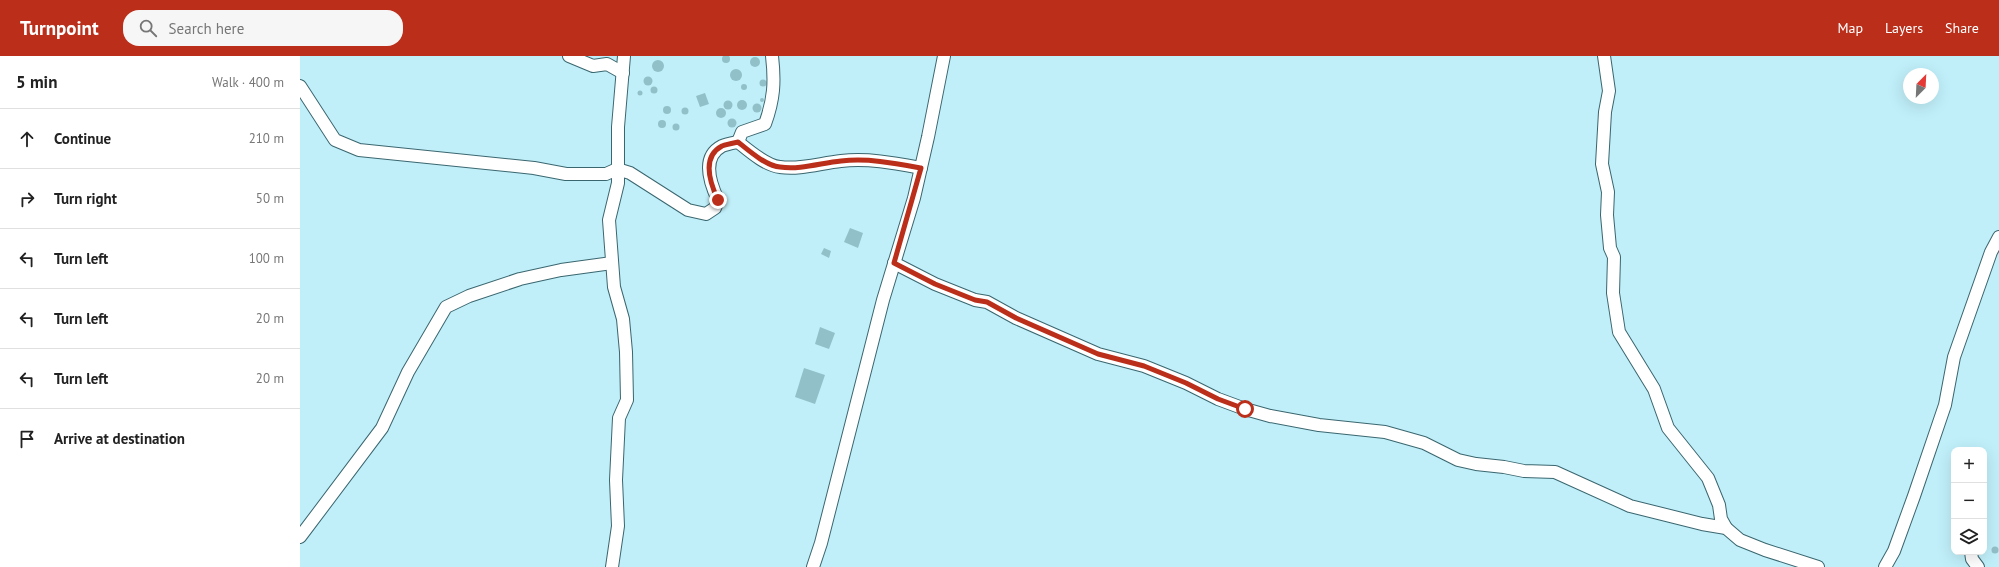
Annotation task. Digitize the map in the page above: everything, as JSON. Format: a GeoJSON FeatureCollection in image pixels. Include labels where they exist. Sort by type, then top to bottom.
{"type":"FeatureCollection","features":[{"type":"Feature","properties":{"kind":"street"},"geometry":{"type":"LineString","coordinates":[[569,56],[593,66],[607,64],[623,73]]}},
{"type":"Feature","properties":{"kind":"street"},"geometry":{"type":"LineString","coordinates":[[612,567],[618,526],[616,480],[619,418],[627,400],[626,352],[623,319],[614,287],[609,220],[618,183],[618,127],[624,56]]}},
{"type":"Feature","properties":{"kind":"street"},"geometry":{"type":"LineString","coordinates":[[738,142],[742,132],[765,124],[773,98],[775,77],[772,56]]}},
{"type":"Feature","properties":{"kind":"street"},"geometry":{"type":"LineString","coordinates":[[813,567],[821,543],[894,263],[921,168],[944,56]]}},
{"type":"Feature","properties":{"kind":"street"},"geometry":{"type":"LineString","coordinates":[[1604,56],[1609,91],[1605,112],[1602,164],[1608,192],[1607,215],[1610,248],[1614,257],[1613,293],[1619,332],[1654,389],[1668,428],[1708,478],[1718,505],[1721,519],[1726,528],[1740,540],[1765,550],[1818,567]]}},
{"type":"Feature","properties":{"kind":"street"},"geometry":{"type":"LineString","coordinates":[[300,86],[335,140],[359,150],[534,168],[566,174],[606,174],[617,169],[630,173],[688,210],[706,214],[715,208],[718,200],[712,187],[708,169],[711,156],[722,146],[738,142]]}},
{"type":"Feature","properties":{"kind":"street"},"geometry":{"type":"LineString","coordinates":[[738,142],[756,156],[779,167],[812,166],[842,161],[870,160],[921,168]]}},
{"type":"Feature","properties":{"kind":"street"},"geometry":{"type":"LineString","coordinates":[[1885,567],[1894,551],[1914,496],[1945,405],[1954,357],[1992,252],[1999,237]]}},
{"type":"Feature","properties":{"kind":"street"},"geometry":{"type":"LineString","coordinates":[[300,537],[382,428],[408,372],[446,307],[469,296],[520,279],[561,270],[612,262]]}},
{"type":"Feature","properties":{"kind":"street"},"geometry":{"type":"LineString","coordinates":[[894,263],[935,284],[968,297],[987,302],[1016,318],[1098,354],[1144,366],[1186,383],[1218,399],[1245,409],[1270,416],[1319,425],[1384,432],[1424,443],[1458,460],[1476,464],[1524,471],[1555,472],[1630,506],[1702,524],[1726,528]]}},
{"type":"Feature","properties":{"kind":"street"},"geometry":{"type":"LineString","coordinates":[[1972,555],[1972,559],[1978,567]]}},
{"type":"Feature","properties":{"kind":"building"},"geometry":{"type":"Polygon","coordinates":[[[724,55],[728,55],[730,59],[728,63],[724,63],[722,61],[722,57],[724,55]]]}},
{"type":"Feature","properties":{"kind":"building"},"geometry":{"type":"Polygon","coordinates":[[[753,57],[757,57],[759,58],[759,66],[753,67],[750,64],[750,60],[753,57]]]}},
{"type":"Feature","properties":{"kind":"building"},"geometry":{"type":"Polygon","coordinates":[[[658,60],[662,62],[664,66],[662,70],[658,72],[654,70],[652,66],[654,62],[658,60]]]}},
{"type":"Feature","properties":{"kind":"building"},"geometry":{"type":"Polygon","coordinates":[[[734,69],[738,69],[742,75],[738,81],[734,81],[730,77],[730,73],[734,69]]]}},
{"type":"Feature","properties":{"kind":"building"},"geometry":{"type":"Polygon","coordinates":[[[646,77],[650,77],[652,81],[650,85],[646,85],[644,83],[644,79],[646,77]]]}},
{"type":"Feature","properties":{"kind":"building"},"geometry":{"type":"Polygon","coordinates":[[[763,79],[766,80],[766,86],[763,87],[760,86],[759,83],[760,80],[763,79]]]}},
{"type":"Feature","properties":{"kind":"building"},"geometry":{"type":"Polygon","coordinates":[[[744,84],[747,87],[744,90],[741,87],[744,84]]]}},
{"type":"Feature","properties":{"kind":"building"},"geometry":{"type":"Polygon","coordinates":[[[654,86],[657,87],[657,93],[654,94],[651,93],[650,90],[651,87],[654,86]]]}},
{"type":"Feature","properties":{"kind":"building"},"geometry":{"type":"Polygon","coordinates":[[[638,91],[642,91],[642,95],[638,95],[638,91]]]}},
{"type":"Feature","properties":{"kind":"building"},"geometry":{"type":"Polygon","coordinates":[[[705,93],[709,104],[700,107],[696,96],[705,93]]]}},
{"type":"Feature","properties":{"kind":"building"},"geometry":{"type":"Polygon","coordinates":[[[760,98],[764,98],[764,102],[760,102],[760,98]]]}},
{"type":"Feature","properties":{"kind":"building"},"geometry":{"type":"Polygon","coordinates":[[[740,100],[744,100],[747,105],[744,110],[740,110],[737,107],[737,103],[740,100]]]}},
{"type":"Feature","properties":{"kind":"building"},"geometry":{"type":"Polygon","coordinates":[[[726,101],[730,101],[732,105],[730,109],[726,109],[724,107],[724,103],[726,101]]]}},
{"type":"Feature","properties":{"kind":"building"},"geometry":{"type":"Polygon","coordinates":[[[757,103],[762,108],[757,113],[752,108],[757,103]]]}},
{"type":"Feature","properties":{"kind":"building"},"geometry":{"type":"Polygon","coordinates":[[[667,106],[670,107],[670,113],[667,114],[664,113],[663,110],[664,107],[667,106]]]}},
{"type":"Feature","properties":{"kind":"building"},"geometry":{"type":"Polygon","coordinates":[[[685,108],[688,111],[685,114],[682,111],[685,108]]]}},
{"type":"Feature","properties":{"kind":"building"},"geometry":{"type":"Polygon","coordinates":[[[721,108],[726,113],[721,118],[716,113],[721,108]]]}},
{"type":"Feature","properties":{"kind":"building"},"geometry":{"type":"Polygon","coordinates":[[[730,119],[734,119],[736,123],[734,127],[730,127],[728,125],[728,121],[730,119]]]}},
{"type":"Feature","properties":{"kind":"building"},"geometry":{"type":"Polygon","coordinates":[[[660,120],[664,120],[666,124],[664,128],[660,128],[658,126],[658,122],[660,120]]]}},
{"type":"Feature","properties":{"kind":"building"},"geometry":{"type":"Polygon","coordinates":[[[676,123],[679,124],[679,130],[676,131],[673,130],[672,127],[673,124],[676,123]]]}},
{"type":"Feature","properties":{"kind":"building"},"geometry":{"type":"Polygon","coordinates":[[[850,228],[863,233],[858,248],[844,242],[850,228]]]}},
{"type":"Feature","properties":{"kind":"building"},"geometry":{"type":"Polygon","coordinates":[[[824,248],[831,251],[829,258],[821,254],[824,248]]]}},
{"type":"Feature","properties":{"kind":"building"},"geometry":{"type":"Polygon","coordinates":[[[820,327],[835,333],[829,349],[815,344],[820,327]]]}},
{"type":"Feature","properties":{"kind":"building"},"geometry":{"type":"Polygon","coordinates":[[[804,368],[825,375],[815,404],[795,397],[804,368]]]}},
{"type":"Feature","properties":{"kind":"building"},"geometry":{"type":"Polygon","coordinates":[[[1995,546],[1998,547],[1998,553],[1995,554],[1992,553],[1991,550],[1992,547],[1995,546]]]}},
{"type":"Feature","properties":{"kind":"route"},"geometry":{"type":"LineString","coordinates":[[718,200],[712,187],[708,169],[711,156],[722,146],[738,142],[756,156],[779,167],[812,166],[842,161],[870,160],[921,168],[914,198],[894,263],[955,293],[975,300],[987,302],[1016,318],[1090,349],[1098,354],[1144,366],[1186,383],[1218,399],[1245,409]]}}]}
